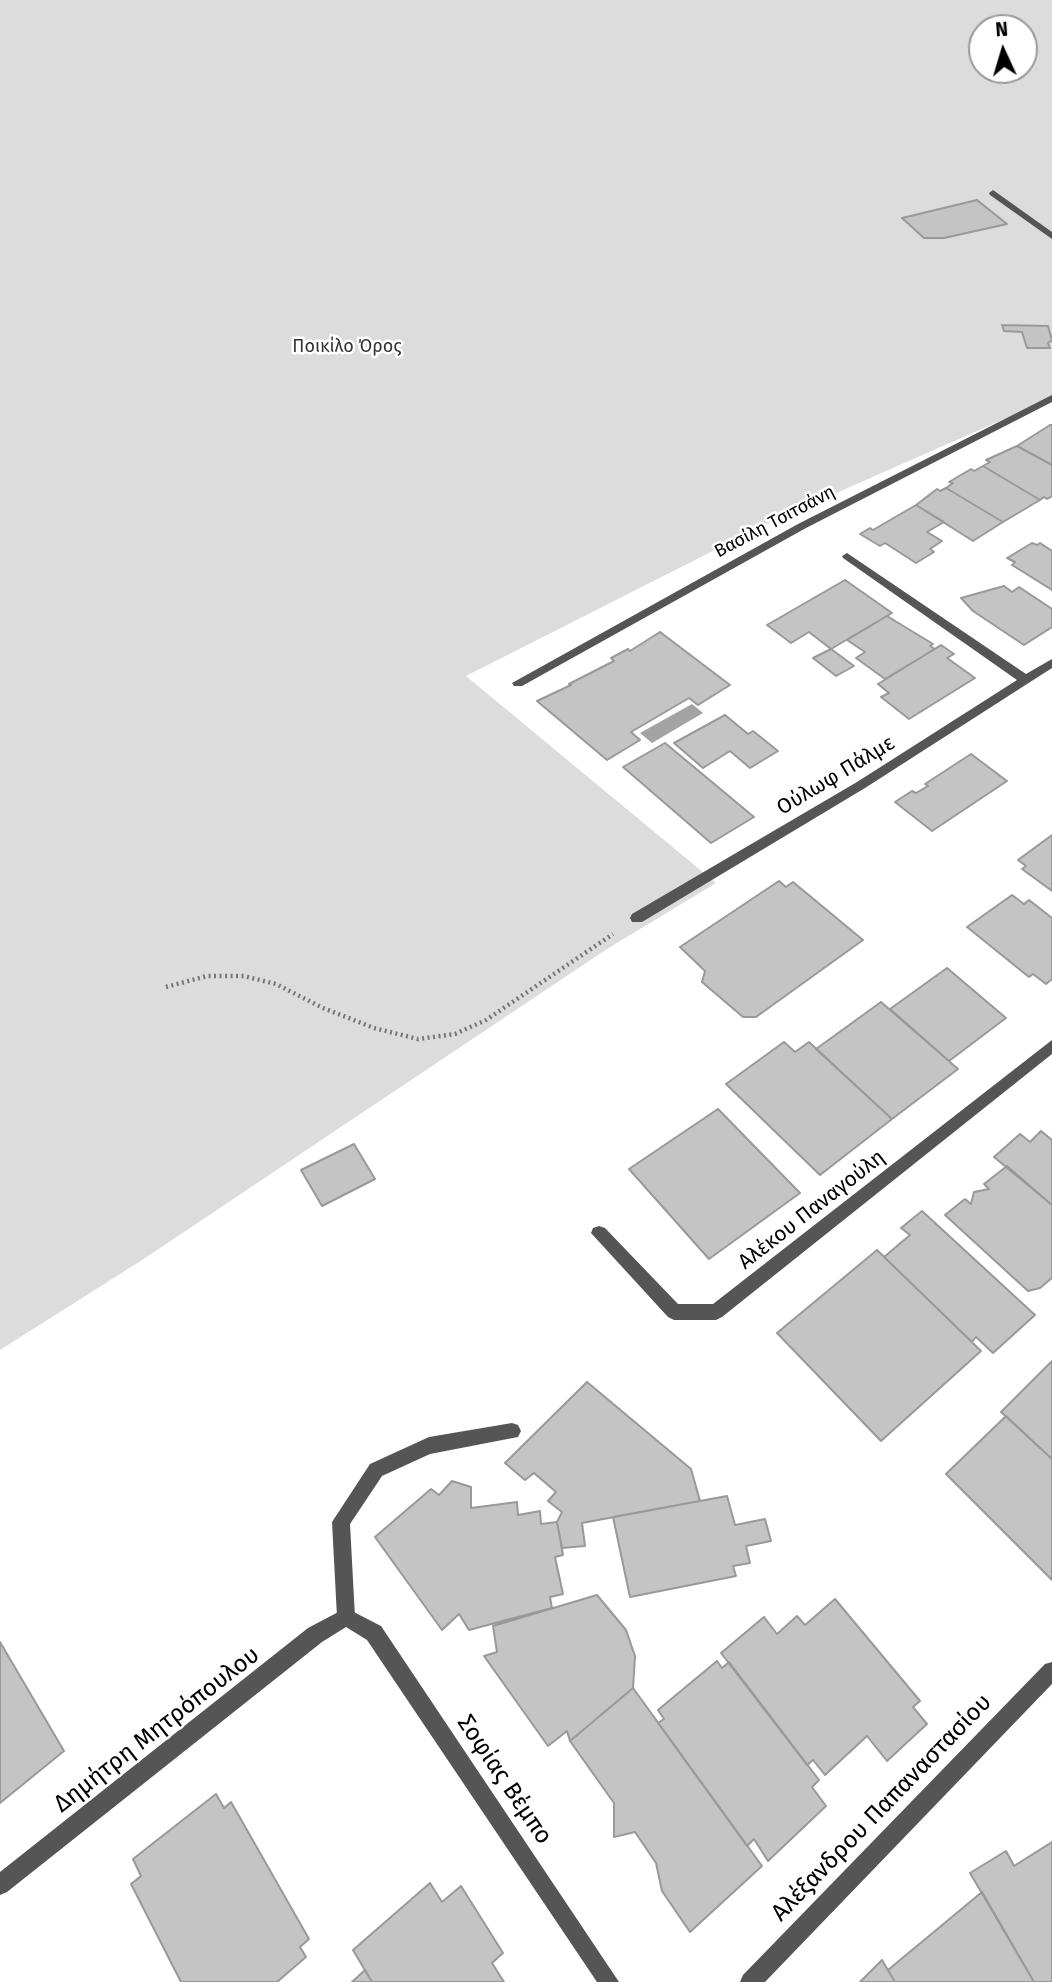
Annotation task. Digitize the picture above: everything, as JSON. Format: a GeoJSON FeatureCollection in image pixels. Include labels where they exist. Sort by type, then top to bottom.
{"type":"FeatureCollection","features":[{"type":"Feature","properties":{"kind":"street"},"geometry":{"type":"LineString","coordinates":[[993,193],[1052,236]]}},
{"type":"Feature","properties":{"kind":"street","name":"Βασίλη Τσιτσάνη"},"geometry":{"type":"LineString","coordinates":[[518,683],[802,526],[1052,398]]}},
{"type":"Feature","properties":{"kind":"street"},"geometry":{"type":"LineString","coordinates":[[847,556],[1025,680]]}},
{"type":"Feature","properties":{"kind":"street","name":"Ούλωφ Πάλμε"},"geometry":{"type":"LineString","coordinates":[[637,918],[861,785],[1052,663]]}},
{"type":"Feature","properties":{"kind":"street","name":"Αλέκου Παναγούλη"},"geometry":{"type":"LineString","coordinates":[[599,1233],[674,1311],[716,1312],[1052,1046]]}},
{"type":"Feature","properties":{"kind":"street"},"geometry":{"type":"LineString","coordinates":[[346,1617],[341,1522],[376,1471],[429,1446],[512,1431]]}},
{"type":"Feature","properties":{"kind":"street","name":"Δημήτρη Μητρόπουλου"},"geometry":{"type":"LineString","coordinates":[[0,1885],[315,1635],[346,1617]]}},
{"type":"Feature","properties":{"kind":"street","name":"Σοφίας Βέμπο"},"geometry":{"type":"LineString","coordinates":[[346,1617],[374,1633],[609,1982]]}},
{"type":"Feature","properties":{"kind":"street","name":"Αλέξανδρου Παπαναστασίου"},"geometry":{"type":"LineString","coordinates":[[750,1982],[1052,1671]]}},
{"type":"Feature","properties":{"kind":"path"},"geometry":{"type":"LineString","coordinates":[[166,987],[207,976],[244,976],[276,984],[323,1008],[374,1028],[418,1039],[455,1034],[486,1020],[637,918]]}},
{"type":"Feature","properties":{"kind":"green space","name":"Ποικίλο Όρος"},"geometry":{"type":"Polygon","coordinates":[[[0,0],[1052,0],[1052,398],[768,523],[466,676],[716,883],[607,949],[142,1260],[0,1350],[0,0]]]}},
{"type":"Feature","properties":{"kind":"shaded area"},"geometry":{"type":"Polygon","coordinates":[[[692,704],[703,713],[652,743],[640,733],[692,704]]]}},
{"type":"Feature","properties":{"kind":"building"},"geometry":{"type":"Polygon","coordinates":[[[977,200],[1007,224],[944,238],[924,238],[902,218],[977,200]]]}},
{"type":"Feature","properties":{"kind":"building"},"geometry":{"type":"Polygon","coordinates":[[[1002,325],[1048,326],[1052,340],[1048,343],[1050,348],[1027,348],[1022,332],[1004,331],[1002,325]]]}},
{"type":"Feature","properties":{"kind":"building"},"geometry":{"type":"Polygon","coordinates":[[[1052,425],[1052,465],[1017,446],[1052,425]]]}},
{"type":"Feature","properties":{"kind":"building"},"geometry":{"type":"Polygon","coordinates":[[[1017,446],[1052,465],[1052,496],[1040,500],[983,466],[990,462],[986,460],[1017,446]]]}},
{"type":"Feature","properties":{"kind":"building"},"geometry":{"type":"Polygon","coordinates":[[[983,466],[1040,500],[1003,522],[946,488],[953,483],[949,482],[971,469],[974,471],[983,466]]]}},
{"type":"Feature","properties":{"kind":"building"},"geometry":{"type":"Polygon","coordinates":[[[946,488],[1003,522],[973,541],[916,505],[937,489],[940,491],[946,488]]]}},
{"type":"Feature","properties":{"kind":"building"},"geometry":{"type":"Polygon","coordinates":[[[916,505],[944,522],[927,532],[942,541],[930,549],[934,552],[916,563],[885,543],[880,546],[860,534],[870,528],[873,530],[916,505]]]}},
{"type":"Feature","properties":{"kind":"building"},"geometry":{"type":"Polygon","coordinates":[[[1032,543],[1040,543],[1052,551],[1052,590],[1012,565],[1015,562],[1007,558],[1032,543]]]}},
{"type":"Feature","properties":{"kind":"building"},"geometry":{"type":"Polygon","coordinates":[[[845,580],[892,613],[831,649],[809,632],[791,643],[767,625],[845,580]]]}},
{"type":"Feature","properties":{"kind":"building"},"geometry":{"type":"Polygon","coordinates":[[[1004,586],[1012,592],[1019,587],[1052,609],[1052,627],[1024,645],[973,611],[961,598],[1004,586]]]}},
{"type":"Feature","properties":{"kind":"building"},"geometry":{"type":"Polygon","coordinates":[[[887,616],[933,644],[930,646],[935,649],[885,679],[856,658],[865,652],[847,640],[887,616]]]}},
{"type":"Feature","properties":{"kind":"building"},"geometry":{"type":"Polygon","coordinates":[[[660,632],[730,685],[698,705],[689,698],[631,732],[640,740],[607,760],[537,701],[614,661],[611,658],[628,649],[630,651],[660,632]]]}},
{"type":"Feature","properties":{"kind":"building"},"geometry":{"type":"Polygon","coordinates":[[[941,645],[954,654],[947,658],[975,678],[909,719],[881,697],[889,693],[878,684],[941,645]]]}},
{"type":"Feature","properties":{"kind":"building"},"geometry":{"type":"Polygon","coordinates":[[[831,649],[854,666],[836,676],[813,658],[831,649]]]}},
{"type":"Feature","properties":{"kind":"building"},"geometry":{"type":"Polygon","coordinates":[[[725,715],[748,734],[753,731],[778,751],[750,768],[730,751],[703,768],[674,743],[725,715]]]}},
{"type":"Feature","properties":{"kind":"building"},"geometry":{"type":"Polygon","coordinates":[[[665,743],[754,817],[711,843],[623,767],[665,743]]]}},
{"type":"Feature","properties":{"kind":"building"},"geometry":{"type":"Polygon","coordinates":[[[971,754],[1007,781],[932,831],[895,802],[912,791],[916,793],[928,786],[925,784],[971,754]]]}},
{"type":"Feature","properties":{"kind":"building"},"geometry":{"type":"Polygon","coordinates":[[[1052,835],[1052,891],[1022,869],[1026,866],[1018,860],[1052,835]]]}},
{"type":"Feature","properties":{"kind":"building"},"geometry":{"type":"Polygon","coordinates":[[[779,881],[786,887],[793,882],[863,940],[756,1017],[743,1017],[702,982],[705,971],[680,947],[779,881]]]}},
{"type":"Feature","properties":{"kind":"building"},"geometry":{"type":"Polygon","coordinates":[[[1012,895],[1024,904],[1029,900],[1052,918],[1052,979],[1046,984],[1033,974],[1029,977],[967,927],[1012,895]]]}},
{"type":"Feature","properties":{"kind":"building"},"geometry":{"type":"Polygon","coordinates":[[[947,968],[1006,1018],[949,1061],[890,1009],[947,968]]]}},
{"type":"Feature","properties":{"kind":"building"},"geometry":{"type":"Polygon","coordinates":[[[881,1002],[958,1069],[892,1119],[816,1049],[881,1002]]]}},
{"type":"Feature","properties":{"kind":"building"},"geometry":{"type":"Polygon","coordinates":[[[784,1042],[795,1052],[809,1042],[892,1119],[820,1175],[726,1084],[784,1042]]]}},
{"type":"Feature","properties":{"kind":"building"},"geometry":{"type":"Polygon","coordinates":[[[718,1109],[800,1193],[709,1259],[629,1169],[718,1109]]]}},
{"type":"Feature","properties":{"kind":"building"},"geometry":{"type":"Polygon","coordinates":[[[1041,1131],[1052,1140],[1052,1205],[994,1157],[1020,1134],[1030,1142],[1041,1131]]]}},
{"type":"Feature","properties":{"kind":"building"},"geometry":{"type":"Polygon","coordinates":[[[354,1144],[375,1179],[322,1206],[301,1170],[354,1144]]]}},
{"type":"Feature","properties":{"kind":"building"},"geometry":{"type":"Polygon","coordinates":[[[1007,1166],[1052,1205],[1052,1278],[1040,1288],[1028,1291],[945,1215],[965,1199],[971,1204],[974,1192],[989,1189],[984,1184],[1007,1166]]]}},
{"type":"Feature","properties":{"kind":"building"},"geometry":{"type":"Polygon","coordinates":[[[922,1211],[1035,1315],[993,1353],[976,1337],[972,1342],[884,1257],[910,1235],[901,1228],[922,1211]]]}},
{"type":"Feature","properties":{"kind":"building"},"geometry":{"type":"Polygon","coordinates":[[[877,1250],[981,1351],[881,1441],[777,1333],[877,1250]]]}},
{"type":"Feature","properties":{"kind":"building"},"geometry":{"type":"Polygon","coordinates":[[[1052,1361],[1052,1459],[1001,1412],[1052,1361]]]}},
{"type":"Feature","properties":{"kind":"building"},"geometry":{"type":"Polygon","coordinates":[[[587,1382],[691,1469],[700,1501],[582,1523],[585,1546],[562,1548],[557,1522],[562,1512],[548,1501],[556,1492],[534,1473],[525,1480],[505,1463],[587,1382]]]}},
{"type":"Feature","properties":{"kind":"building"},"geometry":{"type":"Polygon","coordinates":[[[1006,1416],[1052,1459],[1052,1580],[946,1474],[1006,1416]]]}},
{"type":"Feature","properties":{"kind":"building"},"geometry":{"type":"Polygon","coordinates":[[[452,1481],[471,1487],[471,1508],[517,1502],[518,1515],[540,1511],[541,1524],[557,1522],[563,1555],[555,1557],[563,1594],[550,1597],[552,1608],[469,1630],[459,1614],[442,1630],[375,1537],[431,1489],[439,1495],[452,1481]]]}},
{"type":"Feature","properties":{"kind":"building"},"geometry":{"type":"Polygon","coordinates":[[[727,1496],[735,1525],[765,1519],[771,1541],[746,1546],[750,1563],[733,1566],[736,1576],[630,1597],[613,1517],[727,1496]]]}},
{"type":"Feature","properties":{"kind":"building"},"geometry":{"type":"Polygon","coordinates":[[[597,1595],[626,1630],[635,1656],[633,1688],[570,1741],[567,1731],[548,1746],[484,1656],[497,1652],[493,1626],[597,1595]]]}},
{"type":"Feature","properties":{"kind":"building"},"geometry":{"type":"Polygon","coordinates":[[[835,1599],[920,1701],[913,1707],[927,1724],[887,1761],[867,1736],[825,1775],[813,1760],[807,1765],[721,1653],[764,1617],[777,1634],[797,1616],[805,1625],[835,1599]]]}},
{"type":"Feature","properties":{"kind":"building"},"geometry":{"type":"Polygon","coordinates":[[[0,1642],[64,1751],[0,1803],[0,1642]]]}},
{"type":"Feature","properties":{"kind":"building"},"geometry":{"type":"Polygon","coordinates":[[[717,1661],[722,1668],[729,1662],[819,1780],[812,1787],[826,1806],[768,1861],[754,1839],[747,1846],[658,1723],[664,1719],[658,1710],[717,1661]]]}},
{"type":"Feature","properties":{"kind":"building"},"geometry":{"type":"Polygon","coordinates":[[[633,1688],[762,1866],[690,1932],[662,1891],[656,1863],[635,1832],[614,1837],[614,1803],[570,1741],[633,1688]]]}},
{"type":"Feature","properties":{"kind":"building"},"geometry":{"type":"Polygon","coordinates":[[[216,1794],[224,1808],[231,1802],[309,1939],[300,1947],[306,1957],[277,1982],[181,1982],[131,1884],[141,1876],[133,1859],[216,1794]]]}},
{"type":"Feature","properties":{"kind":"building"},"geometry":{"type":"Polygon","coordinates":[[[1052,1842],[1052,1982],[1034,1982],[970,1873],[1006,1851],[1014,1866],[1052,1842]]]}},
{"type":"Feature","properties":{"kind":"building"},"geometry":{"type":"Polygon","coordinates":[[[430,1883],[442,1902],[461,1886],[503,1953],[492,1963],[504,1982],[372,1982],[353,1950],[430,1883]]]}},
{"type":"Feature","properties":{"kind":"building"},"geometry":{"type":"Polygon","coordinates":[[[982,1892],[1034,1982],[895,1982],[888,1970],[982,1892]]]}},
{"type":"Feature","properties":{"kind":"building"},"geometry":{"type":"Polygon","coordinates":[[[882,1960],[895,1982],[860,1982],[882,1960]]]}},
{"type":"Feature","properties":{"kind":"building"},"geometry":{"type":"Polygon","coordinates":[[[365,1970],[372,1982],[352,1982],[365,1970]]]}}]}
